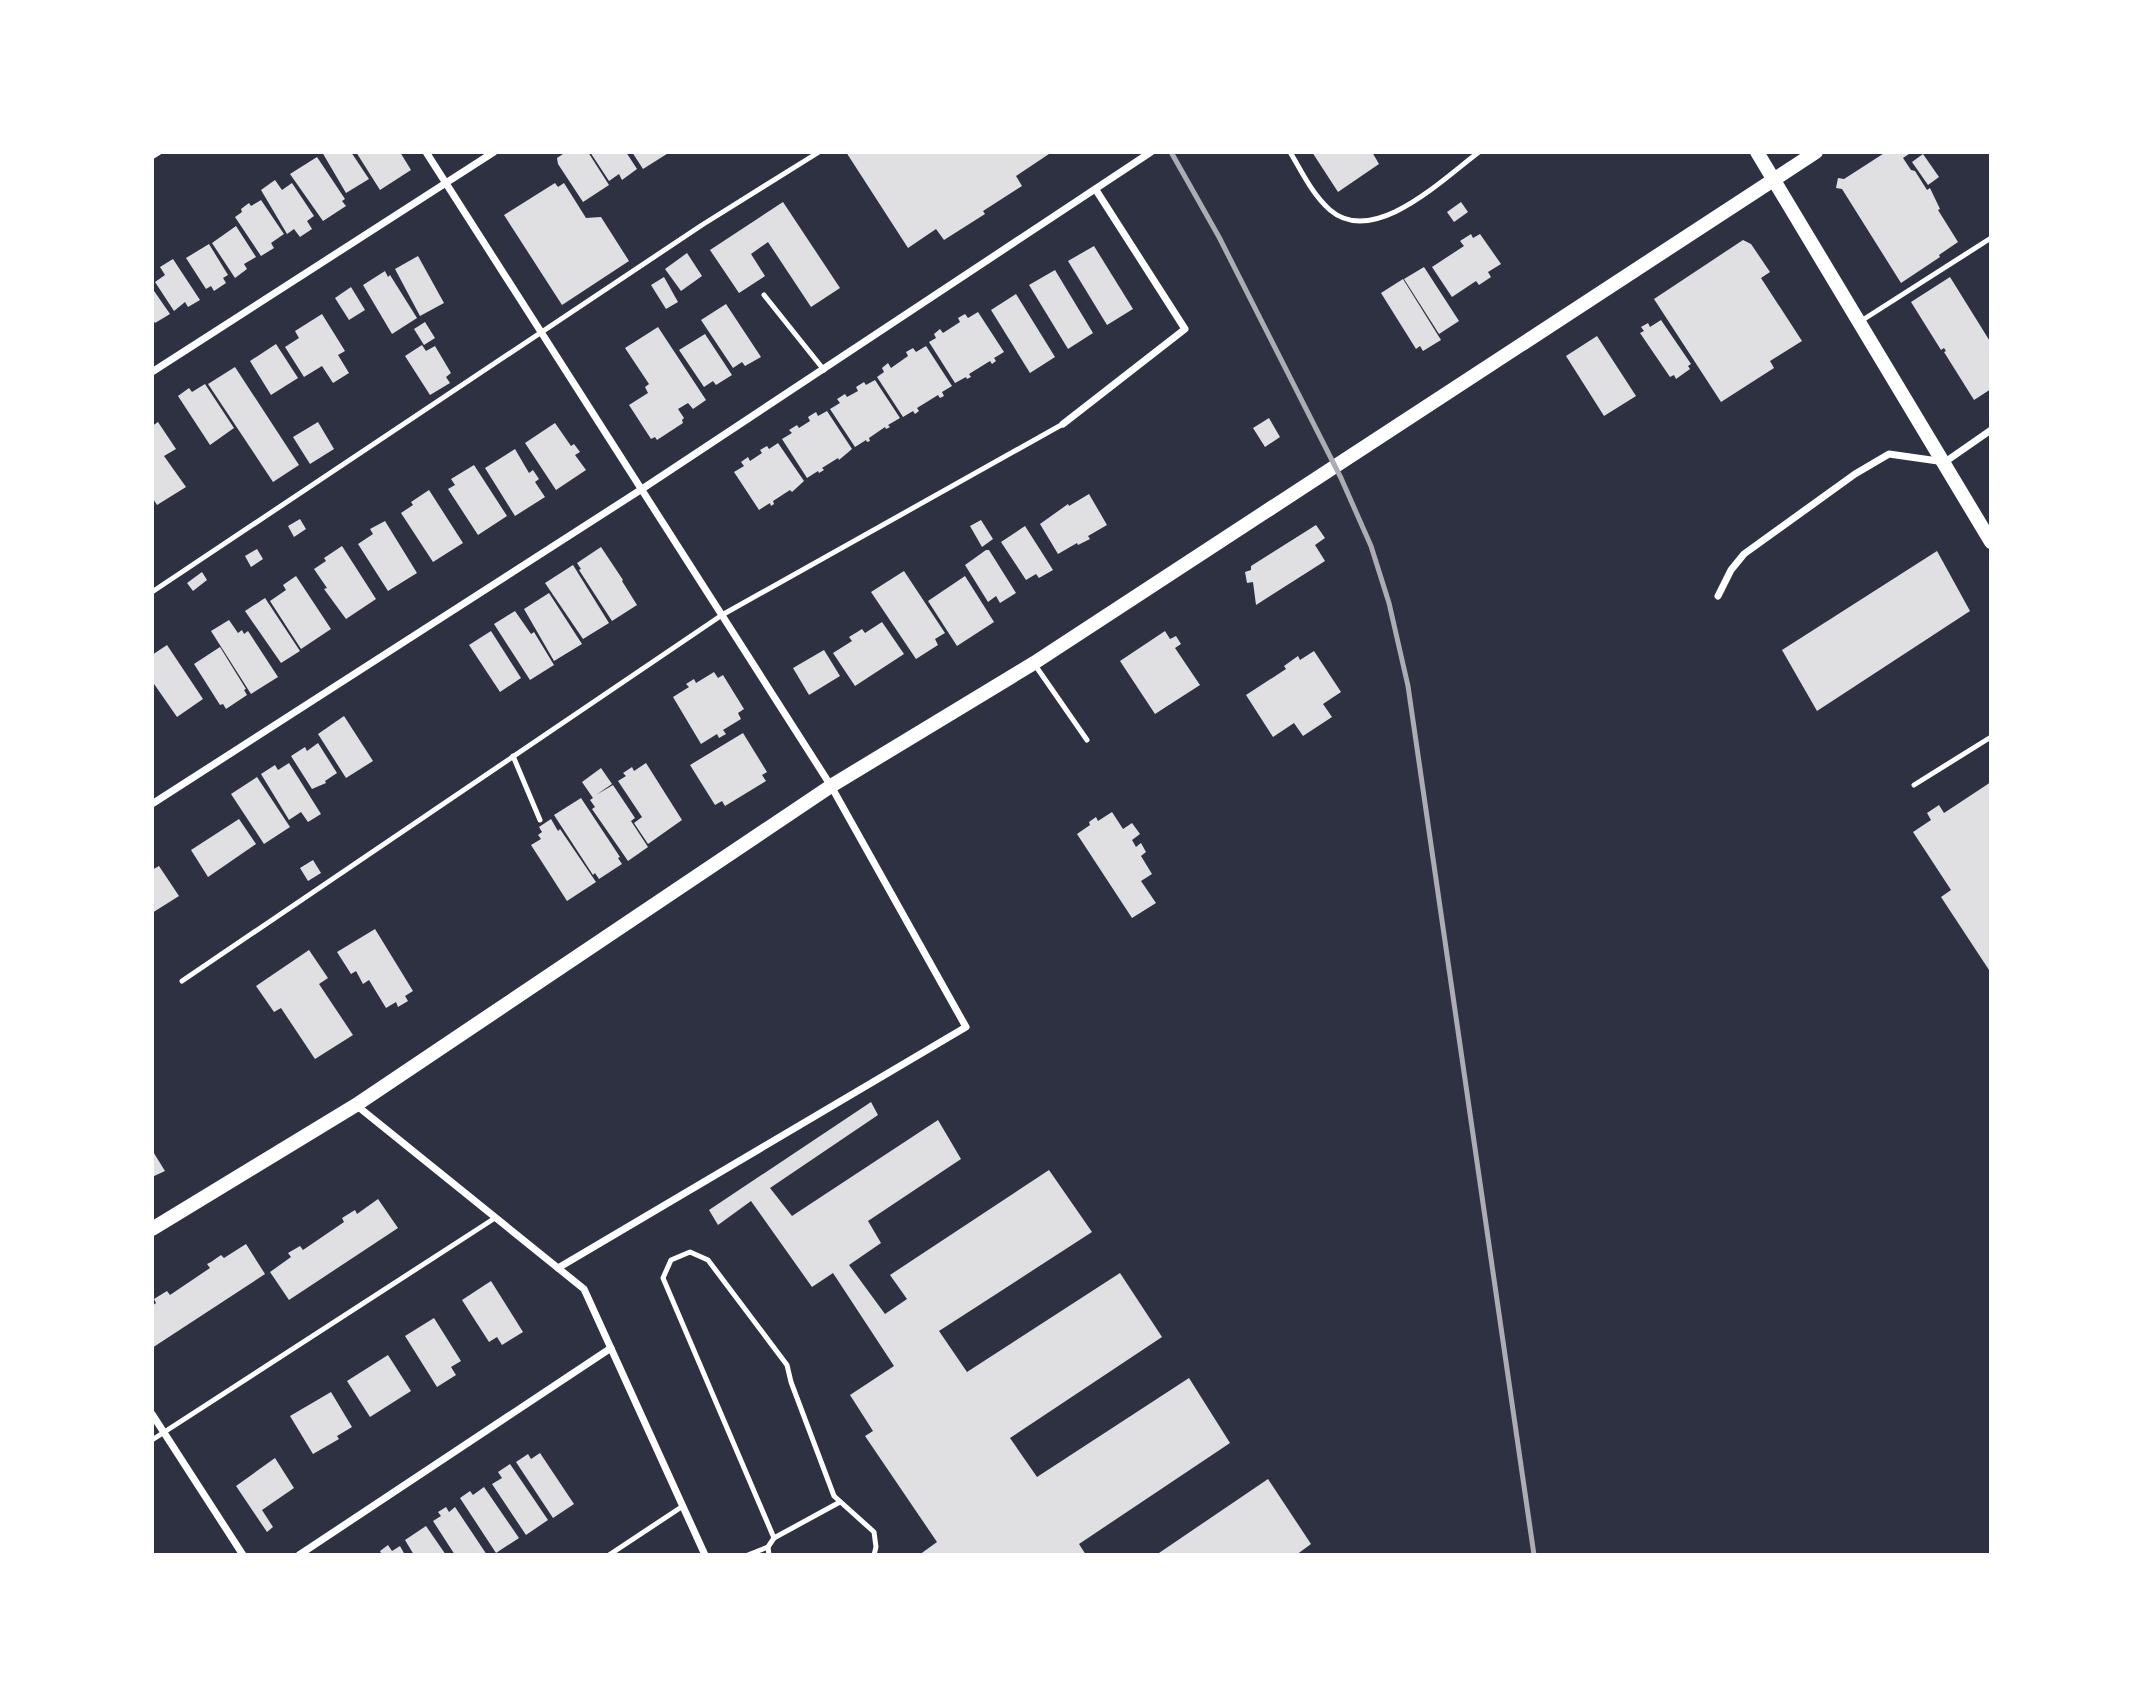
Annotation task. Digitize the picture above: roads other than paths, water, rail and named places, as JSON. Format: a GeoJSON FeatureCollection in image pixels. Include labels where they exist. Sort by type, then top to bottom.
{"type":"FeatureCollection","features":[{"type":"Feature","properties":{"kind":"main road"},"geometry":{"type":"LineString","coordinates":[[1757,152],[1991,542]]}},
{"type":"Feature","properties":{"kind":"main road"},"geometry":{"type":"LineString","coordinates":[[152,1229],[356,1105],[831,786],[1034,663],[1816,152]]}},
{"type":"Feature","properties":{"kind":"street"},"geometry":{"type":"LineString","coordinates":[[426,152],[831,786],[966,1027],[558,1268]]}},
{"type":"Feature","properties":{"kind":"street"},"geometry":{"type":"LineString","coordinates":[[152,372],[494,152]]}},
{"type":"Feature","properties":{"kind":"street"},"geometry":{"type":"LineString","coordinates":[[152,804],[642,489],[1151,152]]}},
{"type":"Feature","properties":{"kind":"street"},"geometry":{"type":"LineString","coordinates":[[1063,424],[1185,329],[1096,190]]}},
{"type":"Feature","properties":{"kind":"street"},"geometry":{"type":"LineString","coordinates":[[1718,596],[1731,570],[1744,554],[1854,474],[1889,454],[1945,462],[1991,430]]}},
{"type":"Feature","properties":{"kind":"street"},"geometry":{"type":"LineString","coordinates":[[356,1105],[584,1289],[705,1555]]}},
{"type":"Feature","properties":{"kind":"street"},"geometry":{"type":"LineString","coordinates":[[299,1555],[611,1348]]}},
{"type":"Feature","properties":{"kind":"street"},"geometry":{"type":"LineString","coordinates":[[152,1414],[243,1555]]}},
{"type":"Feature","properties":{"kind":"lane"},"geometry":{"type":"LineString","coordinates":[[152,157],[160,152]]}},
{"type":"Feature","properties":{"kind":"lane"},"geometry":{"type":"LineString","coordinates":[[152,592],[702,225],[819,152]]}},
{"type":"Feature","properties":{"kind":"lane"},"geometry":{"type":"LineString","coordinates":[[1290,152],[1316,196],[1332,212],[1352,222],[1377,220],[1407,206],[1479,152]]}},
{"type":"Feature","properties":{"kind":"lane"},"geometry":{"type":"LineString","coordinates":[[1860,322],[1991,238]]}},
{"type":"Feature","properties":{"kind":"lane"},"geometry":{"type":"LineString","coordinates":[[764,295],[824,370]]}},
{"type":"Feature","properties":{"kind":"lane"},"geometry":{"type":"LineString","coordinates":[[182,981],[722,615],[1063,424]]}},
{"type":"Feature","properties":{"kind":"lane"},"geometry":{"type":"LineString","coordinates":[[1034,663],[1087,740]]}},
{"type":"Feature","properties":{"kind":"lane"},"geometry":{"type":"LineString","coordinates":[[1914,785],[1991,737]]}},
{"type":"Feature","properties":{"kind":"lane"},"geometry":{"type":"LineString","coordinates":[[513,756],[540,820]]}},
{"type":"Feature","properties":{"kind":"lane"},"geometry":{"type":"LineString","coordinates":[[152,1440],[495,1217]]}},
{"type":"Feature","properties":{"kind":"lane"},"geometry":{"type":"LineString","coordinates":[[774,1538],[663,1278],[671,1261],[690,1252],[708,1260],[787,1365],[834,1496],[874,1532],[874,1555]]}},
{"type":"Feature","properties":{"kind":"lane"},"geometry":{"type":"LineString","coordinates":[[748,1555],[768,1547],[774,1538],[840,1502]]}},
{"type":"Feature","properties":{"kind":"lane"},"geometry":{"type":"LineString","coordinates":[[609,1555],[683,1506]]}},
{"type":"Feature","properties":{"kind":"lane"},"geometry":{"type":"LineString","coordinates":[[768,1547],[769,1555]]}},
{"type":"Feature","properties":{"kind":"railway"},"geometry":{"type":"LineString","coordinates":[[1171,152],[1219,237],[1341,478],[1371,546],[1389,603],[1408,686],[1534,1555]]}}]}
